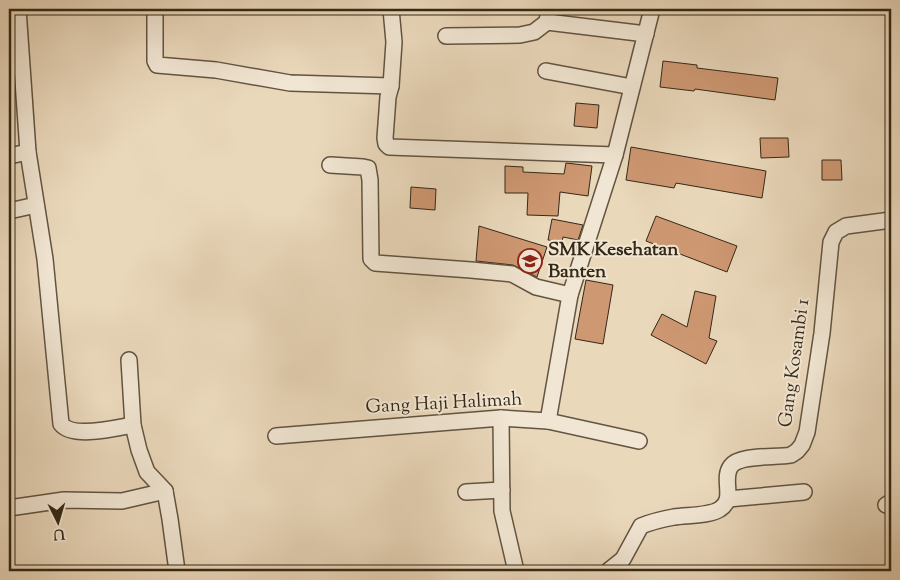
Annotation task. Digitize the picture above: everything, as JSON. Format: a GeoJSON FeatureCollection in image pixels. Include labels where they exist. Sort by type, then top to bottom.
{"type":"FeatureCollection","features":[{"type":"Feature","properties":{"kind":"street"},"geometry":{"type":"LineString","coordinates":[[18,9],[28,152],[45,259],[62,424],[65,428],[73,431],[94,431],[133,425]]}},
{"type":"Feature","properties":{"kind":"street"},"geometry":{"type":"LineString","coordinates":[[155,9],[155,61],[157,65],[216,70],[290,83],[391,86]]}},
{"type":"Feature","properties":{"kind":"street"},"geometry":{"type":"LineString","coordinates":[[391,9],[394,42],[385,138],[386,144],[389,147],[615,155]]}},
{"type":"Feature","properties":{"kind":"street","name":"Gang Haji Halimah"},"geometry":{"type":"LineString","coordinates":[[276,436],[501,418],[548,421],[570,295],[615,155],[652,9]]}},
{"type":"Feature","properties":{"kind":"street"},"geometry":{"type":"LineString","coordinates":[[446,36],[520,35],[534,32],[541,28],[548,15],[646,34]]}},
{"type":"Feature","properties":{"kind":"street"},"geometry":{"type":"LineString","coordinates":[[546,71],[632,87]]}},
{"type":"Feature","properties":{"kind":"street"},"geometry":{"type":"LineString","coordinates":[[9,156],[28,152]]}},
{"type":"Feature","properties":{"kind":"street"},"geometry":{"type":"LineString","coordinates":[[330,165],[368,168],[372,259],[375,263],[512,274],[536,287],[570,295]]}},
{"type":"Feature","properties":{"kind":"street"},"geometry":{"type":"LineString","coordinates":[[9,211],[36,205]]}},
{"type":"Feature","properties":{"kind":"street","name":"Gang Kosambi 1"},"geometry":{"type":"LineString","coordinates":[[728,499],[727,473],[734,464],[744,459],[791,455],[802,445],[807,432],[822,332],[831,242],[836,232],[846,226],[891,220]]}},
{"type":"Feature","properties":{"kind":"street"},"geometry":{"type":"LineString","coordinates":[[129,360],[133,425],[146,472],[165,491],[176,571]]}},
{"type":"Feature","properties":{"kind":"street"},"geometry":{"type":"LineString","coordinates":[[501,418],[502,511],[516,571]]}},
{"type":"Feature","properties":{"kind":"street"},"geometry":{"type":"LineString","coordinates":[[548,421],[638,441]]}},
{"type":"Feature","properties":{"kind":"street"},"geometry":{"type":"LineString","coordinates":[[466,492],[502,490]]}},
{"type":"Feature","properties":{"kind":"street"},"geometry":{"type":"LineString","coordinates":[[9,508],[64,500],[122,501],[165,491]]}},
{"type":"Feature","properties":{"kind":"street"},"geometry":{"type":"LineString","coordinates":[[608,571],[624,559],[641,526],[672,517],[716,511],[722,508],[728,499],[804,492]]}},
{"type":"Feature","properties":{"kind":"building"},"geometry":{"type":"Polygon","coordinates":[[[663,61],[697,65],[697,68],[778,78],[775,100],[695,89],[694,91],[660,87],[663,61]]]}},
{"type":"Feature","properties":{"kind":"building"},"geometry":{"type":"Polygon","coordinates":[[[576,103],[599,105],[597,128],[574,126],[576,103]]]}},
{"type":"Feature","properties":{"kind":"building"},"geometry":{"type":"Polygon","coordinates":[[[760,138],[788,138],[789,157],[761,158],[760,138]]]}},
{"type":"Feature","properties":{"kind":"building"},"geometry":{"type":"Polygon","coordinates":[[[631,147],[766,171],[762,198],[676,183],[674,188],[626,180],[631,147]]]}},
{"type":"Feature","properties":{"kind":"building"},"geometry":{"type":"Polygon","coordinates":[[[822,160],[841,160],[842,180],[822,180],[822,160]]]}},
{"type":"Feature","properties":{"kind":"building"},"geometry":{"type":"Polygon","coordinates":[[[566,163],[592,166],[588,196],[560,192],[558,216],[527,215],[528,193],[505,193],[505,166],[523,167],[523,172],[564,174],[566,163]]]}},
{"type":"Feature","properties":{"kind":"building"},"geometry":{"type":"Polygon","coordinates":[[[411,187],[436,189],[435,210],[410,208],[411,187]]]}},
{"type":"Feature","properties":{"kind":"building"},"geometry":{"type":"Polygon","coordinates":[[[656,216],[737,246],[727,272],[646,241],[656,216]]]}},
{"type":"Feature","properties":{"kind":"building"},"geometry":{"type":"Polygon","coordinates":[[[552,219],[583,225],[578,240],[563,237],[562,242],[548,240],[552,219]]]}},
{"type":"Feature","properties":{"kind":"building"},"geometry":{"type":"Polygon","coordinates":[[[479,226],[547,247],[537,277],[513,265],[476,261],[479,226]]]}},
{"type":"Feature","properties":{"kind":"building"},"geometry":{"type":"Polygon","coordinates":[[[586,280],[613,285],[603,344],[575,339],[586,280]]]}},
{"type":"Feature","properties":{"kind":"building"},"geometry":{"type":"Polygon","coordinates":[[[695,291],[716,296],[709,338],[717,341],[706,364],[651,335],[662,314],[687,327],[695,291]]]}},
{"type":"Feature","properties":{"kind":"place","name":"SMK Kesehatan Banten"},"geometry":{"type":"Point","coordinates":[530,261]}}]}
